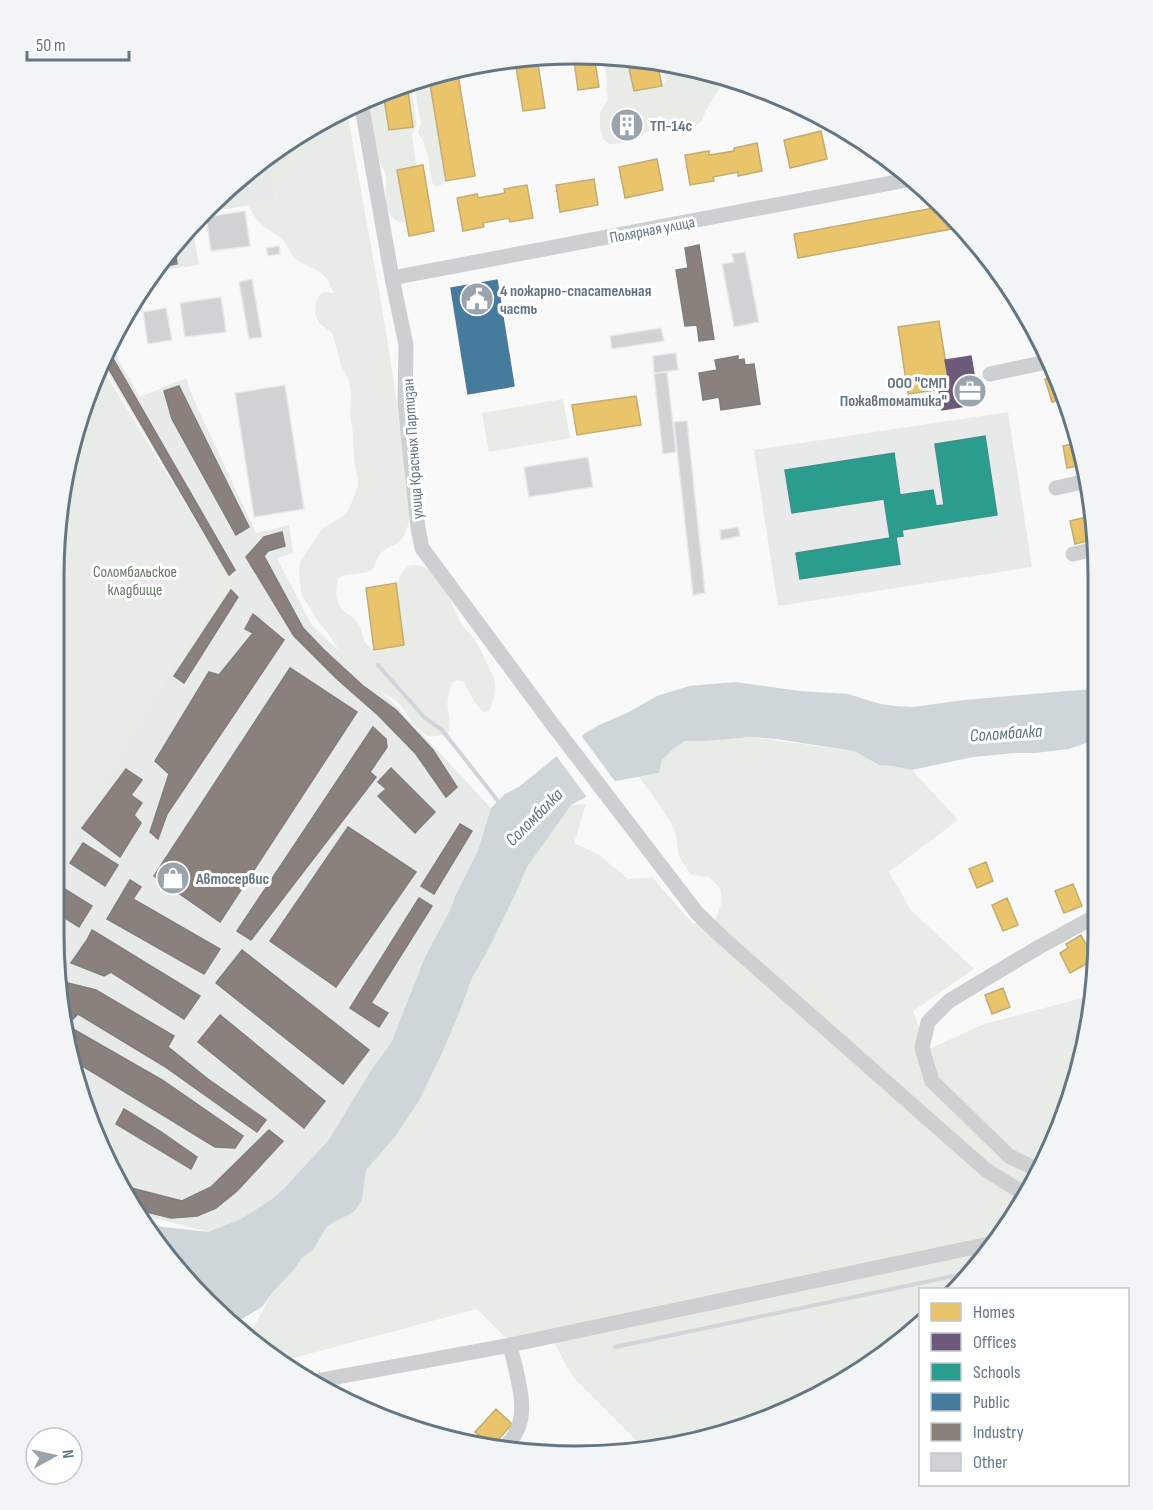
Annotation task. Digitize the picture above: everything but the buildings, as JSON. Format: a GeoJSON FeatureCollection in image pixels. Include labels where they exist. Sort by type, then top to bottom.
{"type":"FeatureCollection","features":[{"type":"Feature","properties":{"kind":"street","name":"улица Красных Партизан"},"geometry":{"type":"LineString","coordinates":[[363,111],[406,345],[405,403],[422,548],[550,722],[696,913],[986,1170],[1020,1191]]}},
{"type":"Feature","properties":{"kind":"street","name":"Полярная улица"},"geometry":{"type":"LineString","coordinates":[[392,278],[901,181]]}},
{"type":"Feature","properties":{"kind":"street"},"geometry":{"type":"LineString","coordinates":[[990,374],[1042,363]]}},
{"type":"Feature","properties":{"kind":"street"},"geometry":{"type":"LineString","coordinates":[[1056,488],[1080,483]]}},
{"type":"Feature","properties":{"kind":"street"},"geometry":{"type":"LineString","coordinates":[[1073,554],[1087,551]]}},
{"type":"Feature","properties":{"kind":"street"},"geometry":{"type":"LineString","coordinates":[[1032,1167],[1009,1156],[932,1081],[922,1048],[928,1022],[948,1001],[1088,921]]}},
{"type":"Feature","properties":{"kind":"street"},"geometry":{"type":"LineString","coordinates":[[325,1379],[510,1345],[983,1245]]}},
{"type":"Feature","properties":{"kind":"street"},"geometry":{"type":"LineString","coordinates":[[510,1345],[521,1395],[521,1412],[518,1429],[510,1441]]}},
{"type":"Feature","properties":{"kind":"shaded area"},"geometry":{"type":"Polygon","coordinates":[[[271,166],[276,201],[218,210],[271,166]]]}},
{"type":"Feature","properties":{"kind":"shaded area"},"geometry":{"type":"Polygon","coordinates":[[[194,237],[199,265],[167,269],[194,237]]]}},
{"type":"Feature","properties":{"kind":"shaded area"},"geometry":{"type":"Polygon","coordinates":[[[115,354],[140,397],[186,378],[193,398],[256,533],[289,525],[293,553],[277,558],[311,624],[395,705],[491,808],[478,850],[425,957],[391,1043],[371,1070],[328,1141],[272,1199],[241,1219],[208,1232],[150,1217],[117,1160],[103,1129],[82,1066],[69,1000],[64,933],[64,845],[172,667],[233,581],[107,372],[115,354]]]}},
{"type":"Feature","properties":{"kind":"shaded area"},"geometry":{"type":"Polygon","coordinates":[[[1008,412],[1032,567],[778,606],[754,450],[1008,412]]]}},
{"type":"Feature","properties":{"kind":"green space"},"geometry":{"type":"Polygon","coordinates":[[[604,66],[629,68],[634,91],[662,86],[666,80],[665,72],[721,86],[697,125],[678,129],[660,116],[646,132],[637,138],[609,144],[603,139],[600,127],[600,114],[608,99],[604,66]]]}},
{"type":"Feature","properties":{"kind":"green space"},"geometry":{"type":"Polygon","coordinates":[[[430,86],[446,181],[439,186],[432,182],[428,156],[418,132],[421,123],[416,91],[430,86]]]}},
{"type":"Feature","properties":{"kind":"green space"},"geometry":{"type":"Polygon","coordinates":[[[412,92],[416,126],[412,135],[416,163],[415,167],[398,170],[406,222],[394,219],[388,211],[385,174],[376,151],[368,109],[412,92]]]}},
{"type":"Feature","properties":{"kind":"green space"},"geometry":{"type":"Polygon","coordinates":[[[348,118],[389,353],[407,471],[410,512],[403,538],[381,553],[372,570],[338,578],[336,597],[339,606],[356,621],[363,638],[375,650],[389,604],[404,570],[409,566],[419,566],[435,575],[447,593],[460,621],[479,646],[493,676],[495,689],[489,711],[483,712],[463,681],[457,680],[452,683],[448,696],[450,725],[448,734],[430,737],[425,734],[416,727],[398,702],[357,675],[320,624],[301,592],[300,562],[323,528],[343,516],[349,509],[358,486],[358,479],[354,460],[350,413],[351,393],[348,378],[340,364],[332,333],[319,323],[315,313],[320,294],[333,293],[327,279],[294,258],[284,241],[257,220],[248,204],[276,201],[271,166],[348,118]]]}},
{"type":"Feature","properties":{"kind":"green space","name":"Соломбальское кладбище"},"geometry":{"type":"Polygon","coordinates":[[[106,375],[233,581],[172,667],[64,846],[66,543],[74,477],[82,444],[106,375]]]}},
{"type":"Feature","properties":{"kind":"green space"},"geometry":{"type":"Polygon","coordinates":[[[563,399],[570,438],[489,452],[482,413],[563,399]]]}},
{"type":"Feature","properties":{"kind":"green space"},"geometry":{"type":"Polygon","coordinates":[[[751,737],[854,751],[879,765],[912,770],[958,820],[889,872],[911,910],[974,969],[913,1011],[927,1050],[984,1024],[1084,998],[1071,1066],[1050,1129],[1020,1190],[1002,1218],[983,1245],[946,1288],[919,1288],[919,1314],[861,1359],[803,1393],[772,1407],[709,1428],[676,1436],[638,1442],[572,1376],[547,1329],[508,1340],[477,1309],[291,1359],[252,1329],[272,1293],[302,1258],[313,1250],[327,1226],[354,1212],[362,1200],[366,1170],[395,1137],[419,1101],[444,1049],[472,978],[487,952],[527,867],[570,805],[586,804],[574,843],[599,855],[628,879],[652,877],[693,924],[715,920],[722,902],[720,888],[710,878],[690,874],[679,856],[675,830],[639,777],[659,773],[662,760],[685,741],[751,737]]]}},
{"type":"Feature","properties":{"kind":"water","name":"Соломбалка"},"geometry":{"type":"Polygon","coordinates":[[[735,682],[800,691],[848,694],[880,704],[913,707],[964,700],[1088,690],[1088,742],[1069,749],[973,757],[912,770],[879,765],[854,751],[776,739],[751,737],[685,741],[662,760],[659,773],[616,781],[571,805],[527,867],[487,952],[472,978],[444,1049],[419,1101],[395,1137],[366,1170],[362,1200],[354,1212],[327,1226],[313,1250],[302,1258],[262,1307],[241,1320],[214,1296],[157,1226],[208,1232],[241,1219],[272,1199],[284,1188],[328,1141],[371,1070],[391,1043],[425,957],[478,850],[491,808],[505,794],[520,786],[584,734],[657,696],[689,686],[735,682]]]}},
{"type":"Feature","properties":{"kind":"pier"},"geometry":{"type":"Polygon","coordinates":[[[580,734],[617,784],[588,799],[555,754],[580,734]]]}},
{"type":"Feature","properties":{"kind":"waterway"},"geometry":{"type":"LineString","coordinates":[[378,665],[425,718],[442,730],[498,801]]}},
{"type":"Feature","properties":{"kind":"waterway"},"geometry":{"type":"LineString","coordinates":[[615,1347],[957,1275]]}},
{"type":"Feature","properties":{"kind":"place","name":"ТП-14с"},"geometry":{"type":"Point","coordinates":[627,125]}},
{"type":"Feature","properties":{"kind":"place","name":"4 пожарно-спасательная часть"},"geometry":{"type":"Point","coordinates":[477,299]}},
{"type":"Feature","properties":{"kind":"place","name":"ООО \"СМП Пожавтоматика\""},"geometry":{"type":"Point","coordinates":[970,391]}},
{"type":"Feature","properties":{"kind":"place","name":"Автосервис"},"geometry":{"type":"Point","coordinates":[173,878]}}]}
